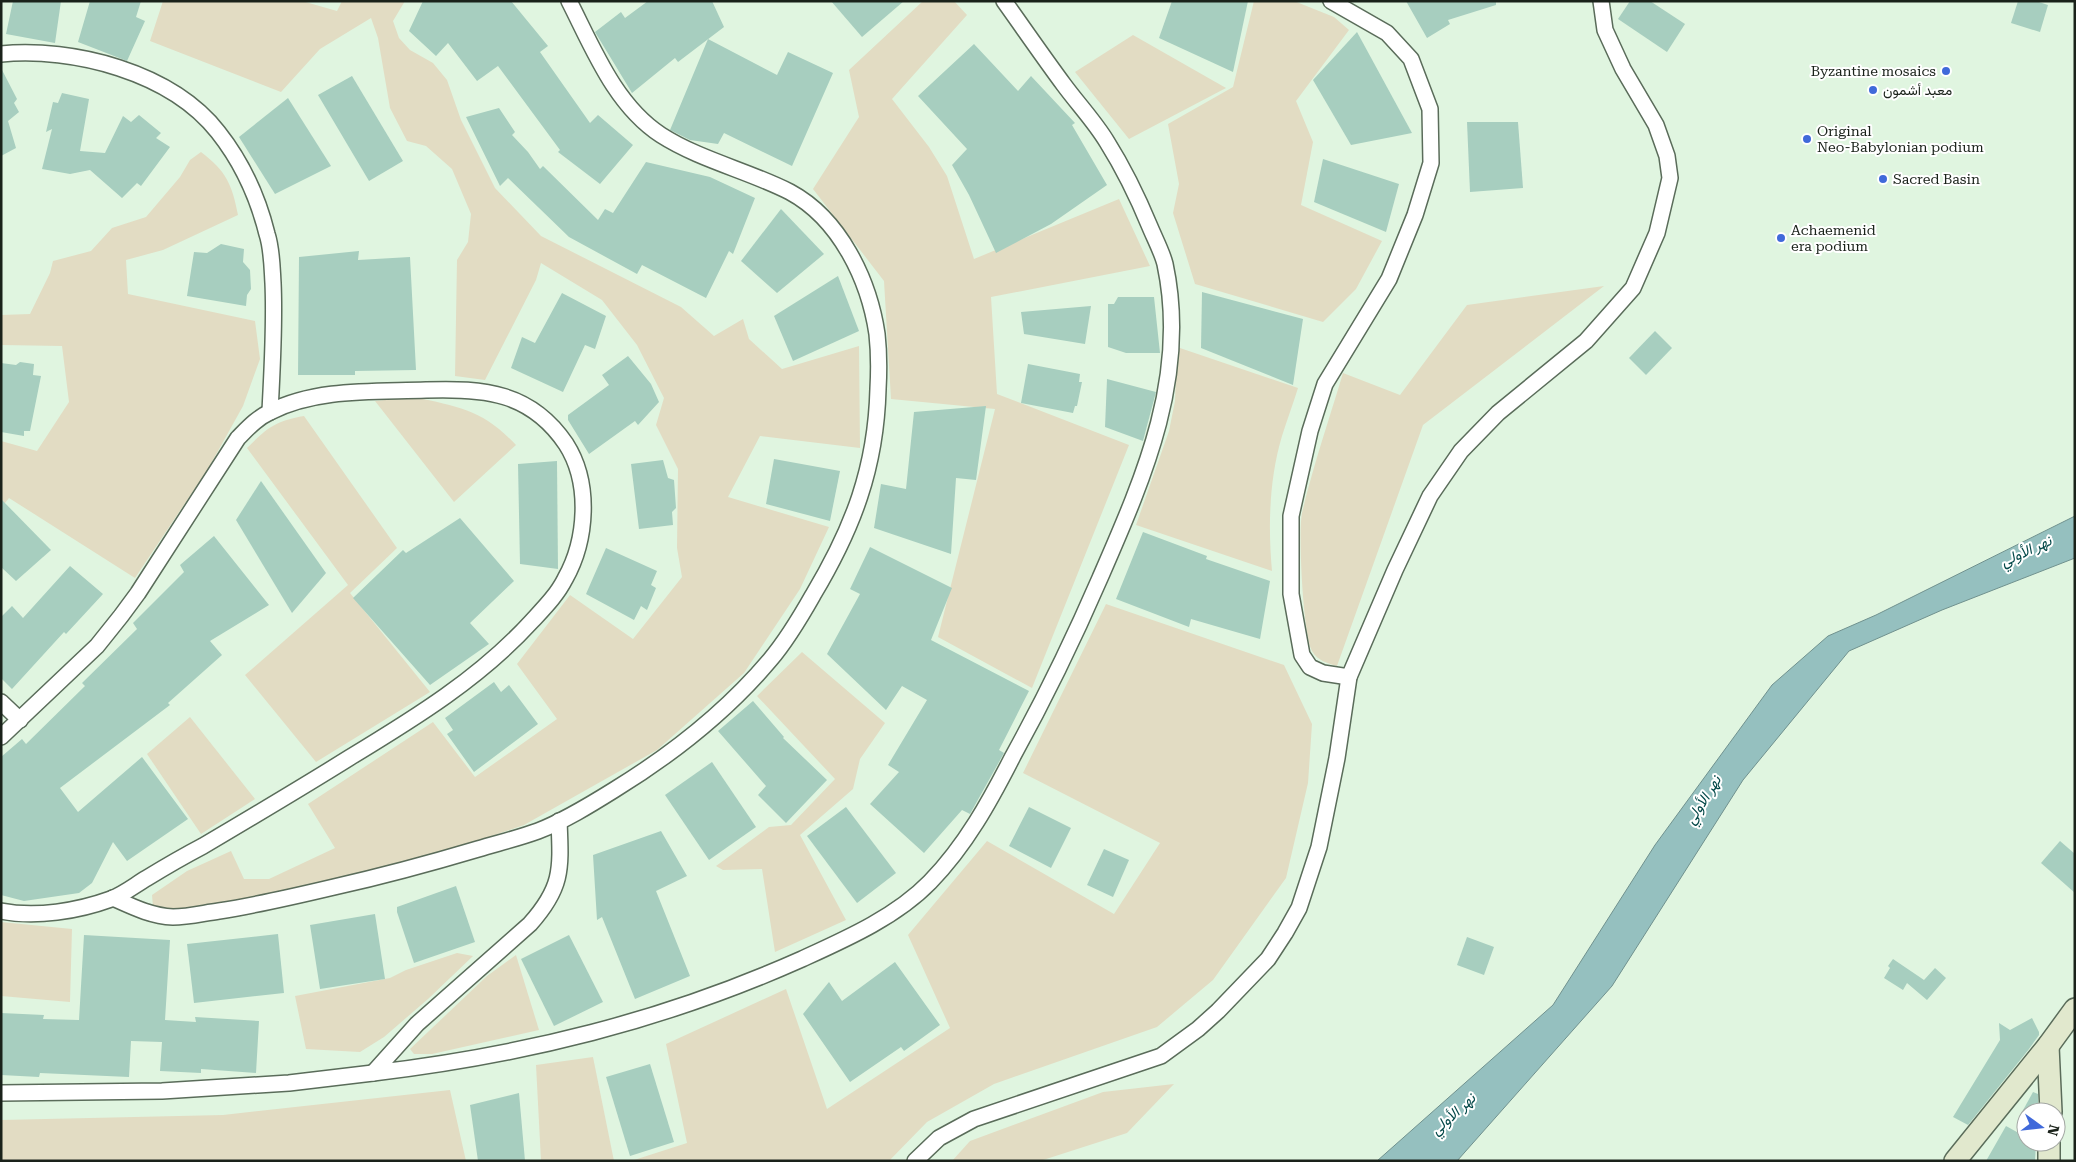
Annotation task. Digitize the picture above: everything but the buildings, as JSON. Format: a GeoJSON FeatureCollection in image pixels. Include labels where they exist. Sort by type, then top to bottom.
{"type":"FeatureCollection","features":[{"type":"Feature","properties":{"kind":"main road"},"geometry":{"type":"LineString","coordinates":[[1955,1161],[2048,1046],[2070,1022]]}},
{"type":"Feature","properties":{"kind":"main road"},"geometry":{"type":"LineString","coordinates":[[2048,1046],[2051,1102]]}},
{"type":"Feature","properties":{"kind":"street"},"geometry":{"type":"LineString","coordinates":[[113,898],[147,912],[175,917],[247,907],[375,878],[539,830],[559,821],[646,770],[690,736],[751,681],[789,636],[825,575],[859,502],[868,474],[878,403],[879,367],[877,333],[866,293],[852,258],[835,231],[815,209],[791,193],[708,158],[662,135],[632,110],[603,68],[569,1]]}},
{"type":"Feature","properties":{"kind":"street"},"geometry":{"type":"LineString","coordinates":[[1,1093],[172,1090],[289,1083],[469,1060],[581,1036],[640,1020],[773,972],[849,937],[907,903],[929,884],[948,862],[982,815],[1041,705],[1075,635],[1117,539],[1156,439],[1169,371],[1173,322],[1164,261],[1139,202],[1106,141],[1004,1]]}},
{"type":"Feature","properties":{"kind":"street"},"geometry":{"type":"LineString","coordinates":[[1330,1],[1387,32],[1411,59],[1430,109],[1431,163],[1415,215],[1389,279],[1325,384],[1310,431],[1291,516],[1291,594],[1302,655],[1310,667],[1323,673],[1350,677]]}},
{"type":"Feature","properties":{"kind":"street"},"geometry":{"type":"LineString","coordinates":[[915,1161],[939,1138],[974,1119],[1161,1056],[1198,1030],[1268,959],[1299,908],[1310,877],[1326,815],[1350,677],[1395,570],[1430,496],[1453,461],[1498,413],[1586,341],[1633,288],[1657,232],[1670,178],[1667,156],[1656,124],[1623,69],[1606,30],[1601,1]]}},
{"type":"Feature","properties":{"kind":"street"},"geometry":{"type":"LineString","coordinates":[[1,54],[23,52],[55,54],[89,59],[124,70],[171,92],[218,131],[239,163],[268,235],[275,314],[270,412]]}},
{"type":"Feature","properties":{"kind":"street"},"geometry":{"type":"LineString","coordinates":[[1,737],[97,646],[138,593],[238,438],[254,422],[270,412],[293,403],[335,394],[433,390],[486,392],[523,403],[541,414],[555,428],[569,448],[578,471],[582,492],[583,518],[578,548],[564,582],[548,604],[502,652],[442,700],[253,817],[113,898],[68,910],[22,914],[1,911]]}},
{"type":"Feature","properties":{"kind":"street"},"geometry":{"type":"LineString","coordinates":[[1,702],[20,720]]}},
{"type":"Feature","properties":{"kind":"street"},"geometry":{"type":"LineString","coordinates":[[373,1073],[417,1024],[530,924],[544,909],[553,894],[559,877],[559,821]]}},
{"type":"Feature","properties":{"kind":"shaded area"},"geometry":{"type":"Polygon","coordinates":[[[163,1],[302,1],[337,11],[342,1],[405,1],[393,21],[399,38],[410,50],[433,63],[447,80],[461,120],[495,188],[541,236],[681,307],[714,336],[743,319],[749,339],[782,369],[859,346],[860,448],[760,436],[728,497],[829,527],[800,589],[744,673],[657,750],[524,825],[443,853],[278,893],[187,910],[153,907],[152,895],[187,871],[231,851],[244,879],[269,879],[335,848],[308,804],[433,722],[475,777],[557,719],[517,664],[570,595],[633,639],[682,577],[677,548],[678,469],[656,425],[664,398],[637,345],[602,300],[541,263],[536,280],[485,380],[455,376],[457,260],[468,242],[471,214],[452,169],[426,146],[407,141],[390,108],[378,38],[371,18],[320,49],[281,92],[150,41],[163,1]]]}},
{"type":"Feature","properties":{"kind":"shaded area"},"geometry":{"type":"Polygon","coordinates":[[[923,1],[954,1],[967,15],[892,99],[929,147],[947,176],[974,259],[1119,199],[1150,266],[991,297],[997,394],[1129,445],[1032,688],[938,637],[995,409],[891,399],[884,281],[813,189],[859,117],[849,70],[923,1]]]}},
{"type":"Feature","properties":{"kind":"shaded area"},"geometry":{"type":"Polygon","coordinates":[[[1254,1],[1294,1],[1334,17],[1349,30],[1296,101],[1313,142],[1301,205],[1382,241],[1356,289],[1323,322],[1195,284],[1173,213],[1179,184],[1168,124],[1233,87],[1254,1]]]}},
{"type":"Feature","properties":{"kind":"shaded area"},"geometry":{"type":"Polygon","coordinates":[[[1133,35],[1226,88],[1129,139],[1075,72],[1133,35]]]}},
{"type":"Feature","properties":{"kind":"shaded area"},"geometry":{"type":"Polygon","coordinates":[[[201,152],[210,159],[227,179],[238,215],[163,250],[126,260],[128,294],[255,321],[260,359],[243,406],[208,469],[135,578],[9,498],[1,508],[1,441],[37,451],[69,402],[62,346],[1,345],[1,315],[30,314],[50,273],[53,261],[91,251],[112,228],[146,217],[180,177],[190,160],[201,152]]]}},
{"type":"Feature","properties":{"kind":"shaded area"},"geometry":{"type":"Polygon","coordinates":[[[1604,286],[1423,425],[1337,666],[1320,659],[1312,651],[1306,625],[1302,583],[1301,524],[1311,478],[1343,373],[1400,395],[1467,305],[1604,286]]]}},
{"type":"Feature","properties":{"kind":"shaded area"},"geometry":{"type":"Polygon","coordinates":[[[1177,347],[1298,388],[1282,436],[1274,469],[1270,520],[1272,571],[1136,525],[1169,431],[1175,401],[1177,347]]]}},
{"type":"Feature","properties":{"kind":"shaded area"},"geometry":{"type":"Polygon","coordinates":[[[414,397],[458,407],[481,417],[493,424],[516,445],[454,502],[375,401],[414,397]]]}},
{"type":"Feature","properties":{"kind":"shaded area"},"geometry":{"type":"Polygon","coordinates":[[[304,416],[397,548],[350,593],[430,692],[316,762],[245,675],[348,585],[247,448],[272,426],[286,420],[304,416]]]}},
{"type":"Feature","properties":{"kind":"shaded area"},"geometry":{"type":"Polygon","coordinates":[[[1106,604],[1284,665],[1312,724],[1308,783],[1286,878],[1213,980],[1157,1027],[994,1084],[927,1122],[889,1161],[631,1161],[687,1143],[666,1044],[786,989],[827,1109],[950,1028],[908,935],[987,841],[1114,914],[1160,843],[1023,773],[1106,604]]]}},
{"type":"Feature","properties":{"kind":"shaded area"},"geometry":{"type":"Polygon","coordinates":[[[802,652],[885,723],[860,759],[853,789],[800,835],[846,920],[775,952],[762,869],[723,870],[716,866],[769,827],[791,825],[835,779],[757,696],[802,652]]]}},
{"type":"Feature","properties":{"kind":"shaded area"},"geometry":{"type":"Polygon","coordinates":[[[190,717],[255,799],[201,834],[147,754],[190,717]]]}},
{"type":"Feature","properties":{"kind":"shaded area"},"geometry":{"type":"Polygon","coordinates":[[[1,922],[72,929],[70,1002],[1,996],[1,922]]]}},
{"type":"Feature","properties":{"kind":"shaded area"},"geometry":{"type":"Polygon","coordinates":[[[457,953],[473,956],[428,999],[384,1037],[360,1052],[306,1049],[295,996],[390,978],[406,970],[457,953]]]}},
{"type":"Feature","properties":{"kind":"shaded area"},"geometry":{"type":"Polygon","coordinates":[[[516,955],[539,1030],[432,1054],[414,1054],[410,1049],[487,976],[516,955]]]}},
{"type":"Feature","properties":{"kind":"shaded area"},"geometry":{"type":"Polygon","coordinates":[[[593,1057],[614,1161],[541,1161],[536,1065],[593,1057]]]}},
{"type":"Feature","properties":{"kind":"shaded area"},"geometry":{"type":"Polygon","coordinates":[[[1174,1084],[1127,1133],[1040,1161],[952,1161],[970,1141],[1103,1092],[1174,1084]]]}},
{"type":"Feature","properties":{"kind":"shaded area"},"geometry":{"type":"Polygon","coordinates":[[[450,1090],[466,1161],[1,1161],[1,1120],[223,1115],[450,1090]]]}},
{"type":"Feature","properties":{"kind":"water","name":"نهر الأولي"},"geometry":{"type":"Polygon","coordinates":[[[2075,516],[2075,558],[1942,610],[1849,651],[1743,780],[1612,986],[1457,1161],[1377,1161],[1553,1005],[1655,845],[1772,685],[1828,636],[1876,615],[2075,516]]]}},
{"type":"Feature","properties":{"kind":"place","name":"Byzantine mosaics"},"geometry":{"type":"Point","coordinates":[1946,71]}},
{"type":"Feature","properties":{"kind":"place","name":"معبد أشمون"},"geometry":{"type":"Point","coordinates":[1873,90]}},
{"type":"Feature","properties":{"kind":"place","name":"Original Neo-Babylonian podium"},"geometry":{"type":"Point","coordinates":[1807,139]}},
{"type":"Feature","properties":{"kind":"place","name":"Sacred Basin"},"geometry":{"type":"Point","coordinates":[1883,179]}},
{"type":"Feature","properties":{"kind":"place","name":"Achaemenid era podium"},"geometry":{"type":"Point","coordinates":[1781,238]}}]}
